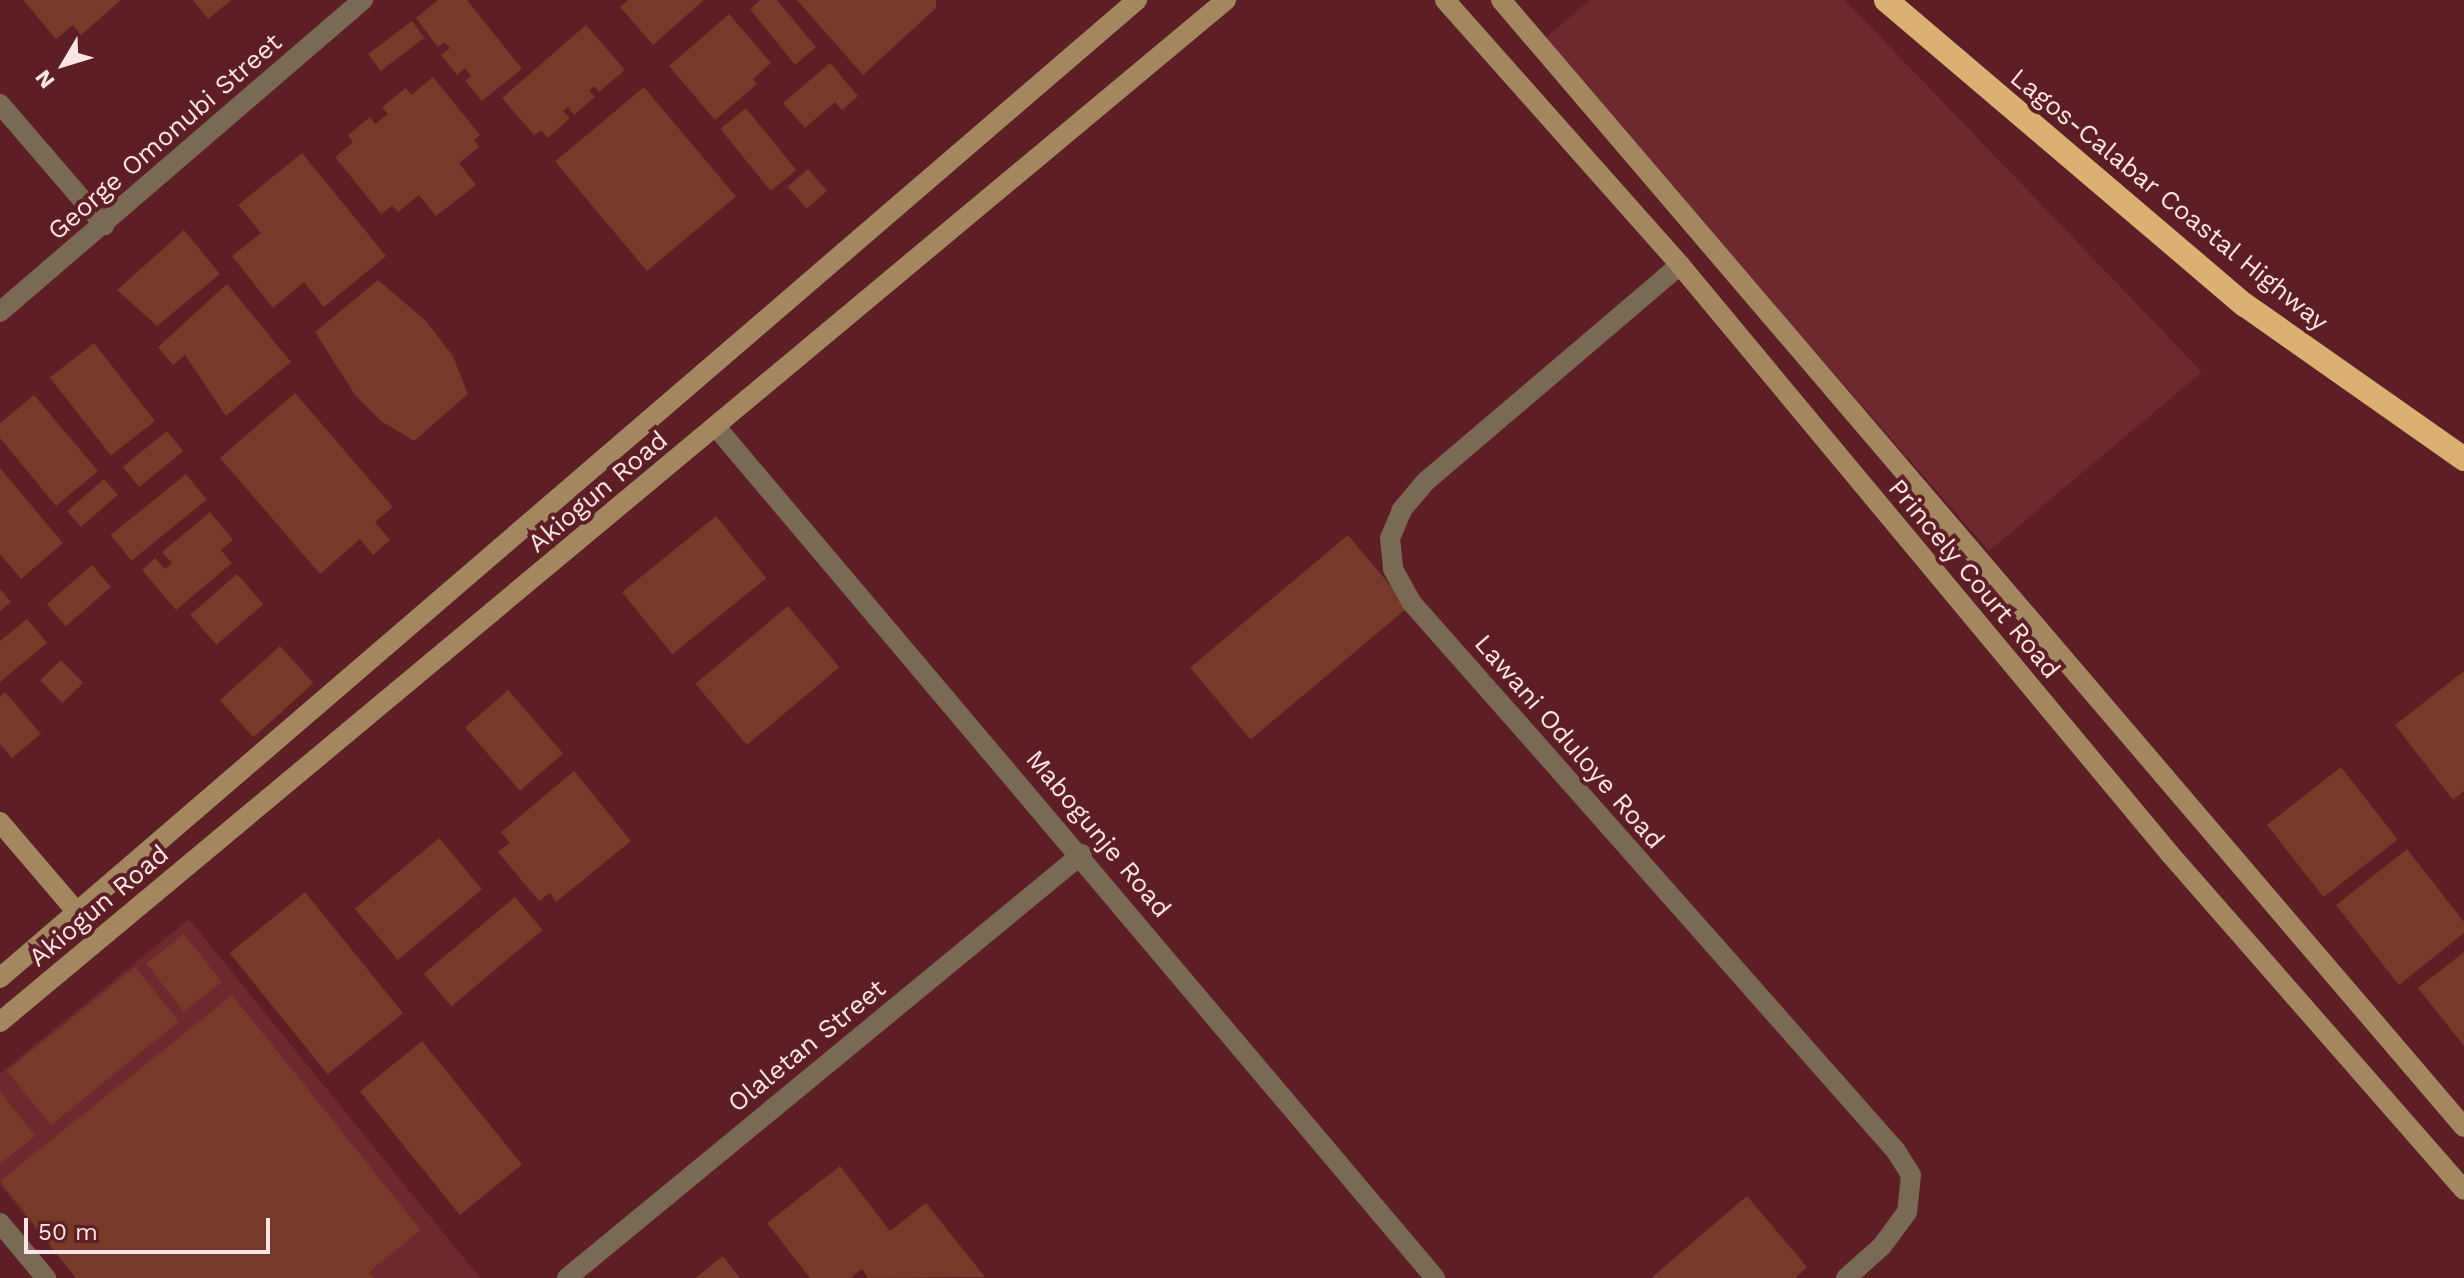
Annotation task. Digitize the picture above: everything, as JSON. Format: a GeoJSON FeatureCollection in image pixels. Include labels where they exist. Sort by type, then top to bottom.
{"type":"FeatureCollection","features":[{"type":"Feature","properties":{"kind":"highway","name":"Lagos-Calabar Coastal Highway"},"geometry":{"type":"LineString","coordinates":[[1886,0],[2245,305],[2464,459]]}},
{"type":"Feature","properties":{"kind":"street","name":"George Omonubi Street"},"geometry":{"type":"LineString","coordinates":[[0,312],[363,0]]}},
{"type":"Feature","properties":{"kind":"street","name":"Akiogun Road"},"geometry":{"type":"LineString","coordinates":[[0,1022],[717,428],[1226,0]]}},
{"type":"Feature","properties":{"kind":"street","name":"Princely Court Road"},"geometry":{"type":"LineString","coordinates":[[1445,0],[1680,265],[2170,854],[2464,1190]]}},
{"type":"Feature","properties":{"kind":"street"},"geometry":{"type":"LineString","coordinates":[[1501,0],[2464,1127]]}},
{"type":"Feature","properties":{"kind":"street"},"geometry":{"type":"LineString","coordinates":[[0,978],[1133,1]]}},
{"type":"Feature","properties":{"kind":"street"},"geometry":{"type":"LineString","coordinates":[[0,104],[104,225]]}},
{"type":"Feature","properties":{"kind":"street","name":"Lawani Oduloye Road"},"geometry":{"type":"LineString","coordinates":[[1680,265],[1426,481],[1402,510],[1390,538],[1393,569],[1411,602],[1896,1151],[1911,1175],[1907,1212],[1882,1246],[1846,1278]]}},
{"type":"Feature","properties":{"kind":"street","name":"Mabogunje Road"},"geometry":{"type":"LineString","coordinates":[[717,428],[1082,854],[1435,1278]]}},
{"type":"Feature","properties":{"kind":"street"},"geometry":{"type":"LineString","coordinates":[[0,822],[77,912]]}},
{"type":"Feature","properties":{"kind":"street","name":"Olaletan Street"},"geometry":{"type":"LineString","coordinates":[[567,1278],[1082,854]]}},
{"type":"Feature","properties":{"kind":"street"},"geometry":{"type":"LineString","coordinates":[[0,1223],[46,1278]]}},
{"type":"Feature","properties":{"kind":"shaded area"},"geometry":{"type":"Polygon","coordinates":[[[1590,0],[1845,0],[2202,372],[1989,551],[1543,40],[1590,0]]]}},
{"type":"Feature","properties":{"kind":"shaded area"},"geometry":{"type":"Polygon","coordinates":[[[189,919],[480,1278],[76,1278],[0,1185],[0,1073],[189,919]]]}},
{"type":"Feature","properties":{"kind":"building"},"geometry":{"type":"Polygon","coordinates":[[[23,0],[121,0],[81,35],[73,25],[56,39],[23,0]]]}},
{"type":"Feature","properties":{"kind":"building"},"geometry":{"type":"Polygon","coordinates":[[[193,0],[232,0],[208,19],[193,0]]]}},
{"type":"Feature","properties":{"kind":"building"},"geometry":{"type":"Polygon","coordinates":[[[438,0],[467,0],[522,69],[482,101],[465,81],[471,76],[465,68],[457,75],[441,55],[450,48],[445,42],[438,47],[416,18],[438,0]]]}},
{"type":"Feature","properties":{"kind":"building"},"geometry":{"type":"Polygon","coordinates":[[[628,0],[704,0],[653,45],[620,7],[628,0]]]}},
{"type":"Feature","properties":{"kind":"building"},"geometry":{"type":"Polygon","coordinates":[[[760,0],[777,0],[816,47],[795,65],[750,9],[760,0]]]}},
{"type":"Feature","properties":{"kind":"building"},"geometry":{"type":"Polygon","coordinates":[[[797,0],[936,0],[936,8],[863,75],[797,0]]]}},
{"type":"Feature","properties":{"kind":"building"},"geometry":{"type":"Polygon","coordinates":[[[729,14],[771,63],[753,79],[757,84],[715,120],[669,66],[729,14]]]}},
{"type":"Feature","properties":{"kind":"building"},"geometry":{"type":"Polygon","coordinates":[[[412,21],[425,38],[381,71],[368,54],[412,21]]]}},
{"type":"Feature","properties":{"kind":"building"},"geometry":{"type":"Polygon","coordinates":[[[586,25],[625,70],[599,92],[594,86],[589,91],[595,97],[574,115],[568,107],[563,111],[570,118],[548,138],[541,130],[534,135],[502,98],[586,25]]]}},
{"type":"Feature","properties":{"kind":"building"},"geometry":{"type":"Polygon","coordinates":[[[830,63],[858,96],[842,110],[835,102],[805,128],[783,103],[830,63]]]}},
{"type":"Feature","properties":{"kind":"building"},"geometry":{"type":"Polygon","coordinates":[[[433,77],[480,135],[474,140],[479,147],[459,163],[476,185],[436,216],[419,195],[398,212],[392,206],[381,214],[335,157],[353,142],[348,135],[370,117],[375,124],[388,114],[382,107],[406,88],[411,95],[433,77]]]}},
{"type":"Feature","properties":{"kind":"building"},"geometry":{"type":"Polygon","coordinates":[[[644,87],[736,197],[647,271],[555,162],[644,87]]]}},
{"type":"Feature","properties":{"kind":"building"},"geometry":{"type":"Polygon","coordinates":[[[746,108],[796,170],[771,191],[720,129],[746,108]]]}},
{"type":"Feature","properties":{"kind":"building"},"geometry":{"type":"Polygon","coordinates":[[[302,153],[386,256],[324,307],[304,282],[273,308],[232,256],[261,233],[238,205],[302,153]]]}},
{"type":"Feature","properties":{"kind":"building"},"geometry":{"type":"Polygon","coordinates":[[[808,169],[827,191],[807,209],[788,187],[808,169]]]}},
{"type":"Feature","properties":{"kind":"building"},"geometry":{"type":"Polygon","coordinates":[[[184,230],[220,274],[157,326],[117,290],[184,230]]]}},
{"type":"Feature","properties":{"kind":"building"},"geometry":{"type":"Polygon","coordinates":[[[378,280],[425,320],[453,356],[468,394],[414,441],[381,421],[355,395],[315,332],[378,280]]]}},
{"type":"Feature","properties":{"kind":"building"},"geometry":{"type":"Polygon","coordinates":[[[227,284],[291,362],[226,416],[185,355],[173,365],[158,347],[227,284]]]}},
{"type":"Feature","properties":{"kind":"building"},"geometry":{"type":"Polygon","coordinates":[[[94,343],[155,421],[111,455],[50,377],[94,343]]]}},
{"type":"Feature","properties":{"kind":"building"},"geometry":{"type":"Polygon","coordinates":[[[295,393],[393,507],[375,522],[390,540],[373,555],[360,539],[320,574],[220,458],[295,393]]]}},
{"type":"Feature","properties":{"kind":"building"},"geometry":{"type":"Polygon","coordinates":[[[34,395],[98,471],[56,506],[0,438],[0,423],[34,395]]]}},
{"type":"Feature","properties":{"kind":"building"},"geometry":{"type":"Polygon","coordinates":[[[167,431],[183,451],[139,487],[123,467],[167,431]]]}},
{"type":"Feature","properties":{"kind":"building"},"geometry":{"type":"Polygon","coordinates":[[[0,468],[63,543],[21,579],[0,554],[0,468]]]}},
{"type":"Feature","properties":{"kind":"building"},"geometry":{"type":"Polygon","coordinates":[[[186,474],[207,500],[131,561],[111,535],[186,474]]]}},
{"type":"Feature","properties":{"kind":"building"},"geometry":{"type":"Polygon","coordinates":[[[104,479],[118,495],[81,527],[67,511],[104,479]]]}},
{"type":"Feature","properties":{"kind":"building"},"geometry":{"type":"Polygon","coordinates":[[[210,512],[233,540],[221,550],[232,563],[176,610],[142,570],[155,558],[165,569],[172,563],[162,552],[210,512]]]}},
{"type":"Feature","properties":{"kind":"building"},"geometry":{"type":"Polygon","coordinates":[[[716,516],[766,578],[672,654],[622,592],[716,516]]]}},
{"type":"Feature","properties":{"kind":"building"},"geometry":{"type":"Polygon","coordinates":[[[1348,535],[1408,607],[1251,739],[1190,667],[1348,535]]]}},
{"type":"Feature","properties":{"kind":"building"},"geometry":{"type":"Polygon","coordinates":[[[92,565],[111,587],[66,626],[47,604],[92,565]]]}},
{"type":"Feature","properties":{"kind":"building"},"geometry":{"type":"Polygon","coordinates":[[[237,574],[263,604],[216,645],[190,615],[237,574]]]}},
{"type":"Feature","properties":{"kind":"building"},"geometry":{"type":"Polygon","coordinates":[[[0,589],[11,602],[0,611],[0,589]]]}},
{"type":"Feature","properties":{"kind":"building"},"geometry":{"type":"Polygon","coordinates":[[[788,606],[839,667],[747,745],[695,684],[788,606]]]}},
{"type":"Feature","properties":{"kind":"building"},"geometry":{"type":"Polygon","coordinates":[[[27,619],[47,643],[0,682],[0,641],[27,619]]]}},
{"type":"Feature","properties":{"kind":"building"},"geometry":{"type":"Polygon","coordinates":[[[280,646],[313,683],[253,737],[220,700],[280,646]]]}},
{"type":"Feature","properties":{"kind":"building"},"geometry":{"type":"Polygon","coordinates":[[[61,660],[83,683],[62,703],[40,680],[61,660]]]}},
{"type":"Feature","properties":{"kind":"building"},"geometry":{"type":"Polygon","coordinates":[[[2464,671],[2464,791],[2453,800],[2395,725],[2464,671]]]}},
{"type":"Feature","properties":{"kind":"building"},"geometry":{"type":"Polygon","coordinates":[[[508,690],[563,753],[520,791],[465,727],[508,690]]]}},
{"type":"Feature","properties":{"kind":"building"},"geometry":{"type":"Polygon","coordinates":[[[5,692],[41,734],[12,758],[0,744],[0,697],[5,692]]]}},
{"type":"Feature","properties":{"kind":"building"},"geometry":{"type":"Polygon","coordinates":[[[2341,767],[2398,839],[2324,897],[2267,825],[2341,767]]]}},
{"type":"Feature","properties":{"kind":"building"},"geometry":{"type":"Polygon","coordinates":[[[574,771],[631,841],[556,902],[550,893],[539,901],[498,852],[510,843],[501,832],[574,771]]]}},
{"type":"Feature","properties":{"kind":"building"},"geometry":{"type":"Polygon","coordinates":[[[439,838],[482,889],[398,960],[355,909],[439,838]]]}},
{"type":"Feature","properties":{"kind":"building"},"geometry":{"type":"Polygon","coordinates":[[[2407,849],[2464,922],[2464,933],[2399,985],[2336,905],[2407,849]]]}},
{"type":"Feature","properties":{"kind":"building"},"geometry":{"type":"Polygon","coordinates":[[[305,892],[403,1013],[328,1074],[230,953],[305,892]]]}},
{"type":"Feature","properties":{"kind":"building"},"geometry":{"type":"Polygon","coordinates":[[[515,897],[543,930],[451,1006],[424,973],[515,897]]]}},
{"type":"Feature","properties":{"kind":"building"},"geometry":{"type":"Polygon","coordinates":[[[184,934],[222,982],[184,1012],[146,964],[184,934]]]}},
{"type":"Feature","properties":{"kind":"building"},"geometry":{"type":"Polygon","coordinates":[[[2464,952],[2464,1046],[2418,988],[2464,952]]]}},
{"type":"Feature","properties":{"kind":"building"},"geometry":{"type":"Polygon","coordinates":[[[135,967],[179,1021],[51,1125],[7,1071],[135,967]]]}},
{"type":"Feature","properties":{"kind":"building"},"geometry":{"type":"Polygon","coordinates":[[[232,995],[421,1230],[369,1272],[374,1278],[76,1278],[0,1181],[232,995]]]}},
{"type":"Feature","properties":{"kind":"building"},"geometry":{"type":"Polygon","coordinates":[[[422,1041],[522,1165],[460,1215],[360,1091],[422,1041]]]}},
{"type":"Feature","properties":{"kind":"building"},"geometry":{"type":"Polygon","coordinates":[[[0,1091],[35,1136],[0,1164],[0,1091]]]}},
{"type":"Feature","properties":{"kind":"building"},"geometry":{"type":"Polygon","coordinates":[[[840,1166],[890,1231],[926,1203],[985,1277],[868,1278],[862,1269],[850,1278],[810,1278],[767,1223],[840,1166]]]}},
{"type":"Feature","properties":{"kind":"building"},"geometry":{"type":"Polygon","coordinates":[[[1747,1196],[1807,1267],[1795,1278],[1651,1278],[1747,1196]]]}},
{"type":"Feature","properties":{"kind":"building"},"geometry":{"type":"Polygon","coordinates":[[[723,1256],[740,1278],[695,1278],[723,1256]]]}}]}
